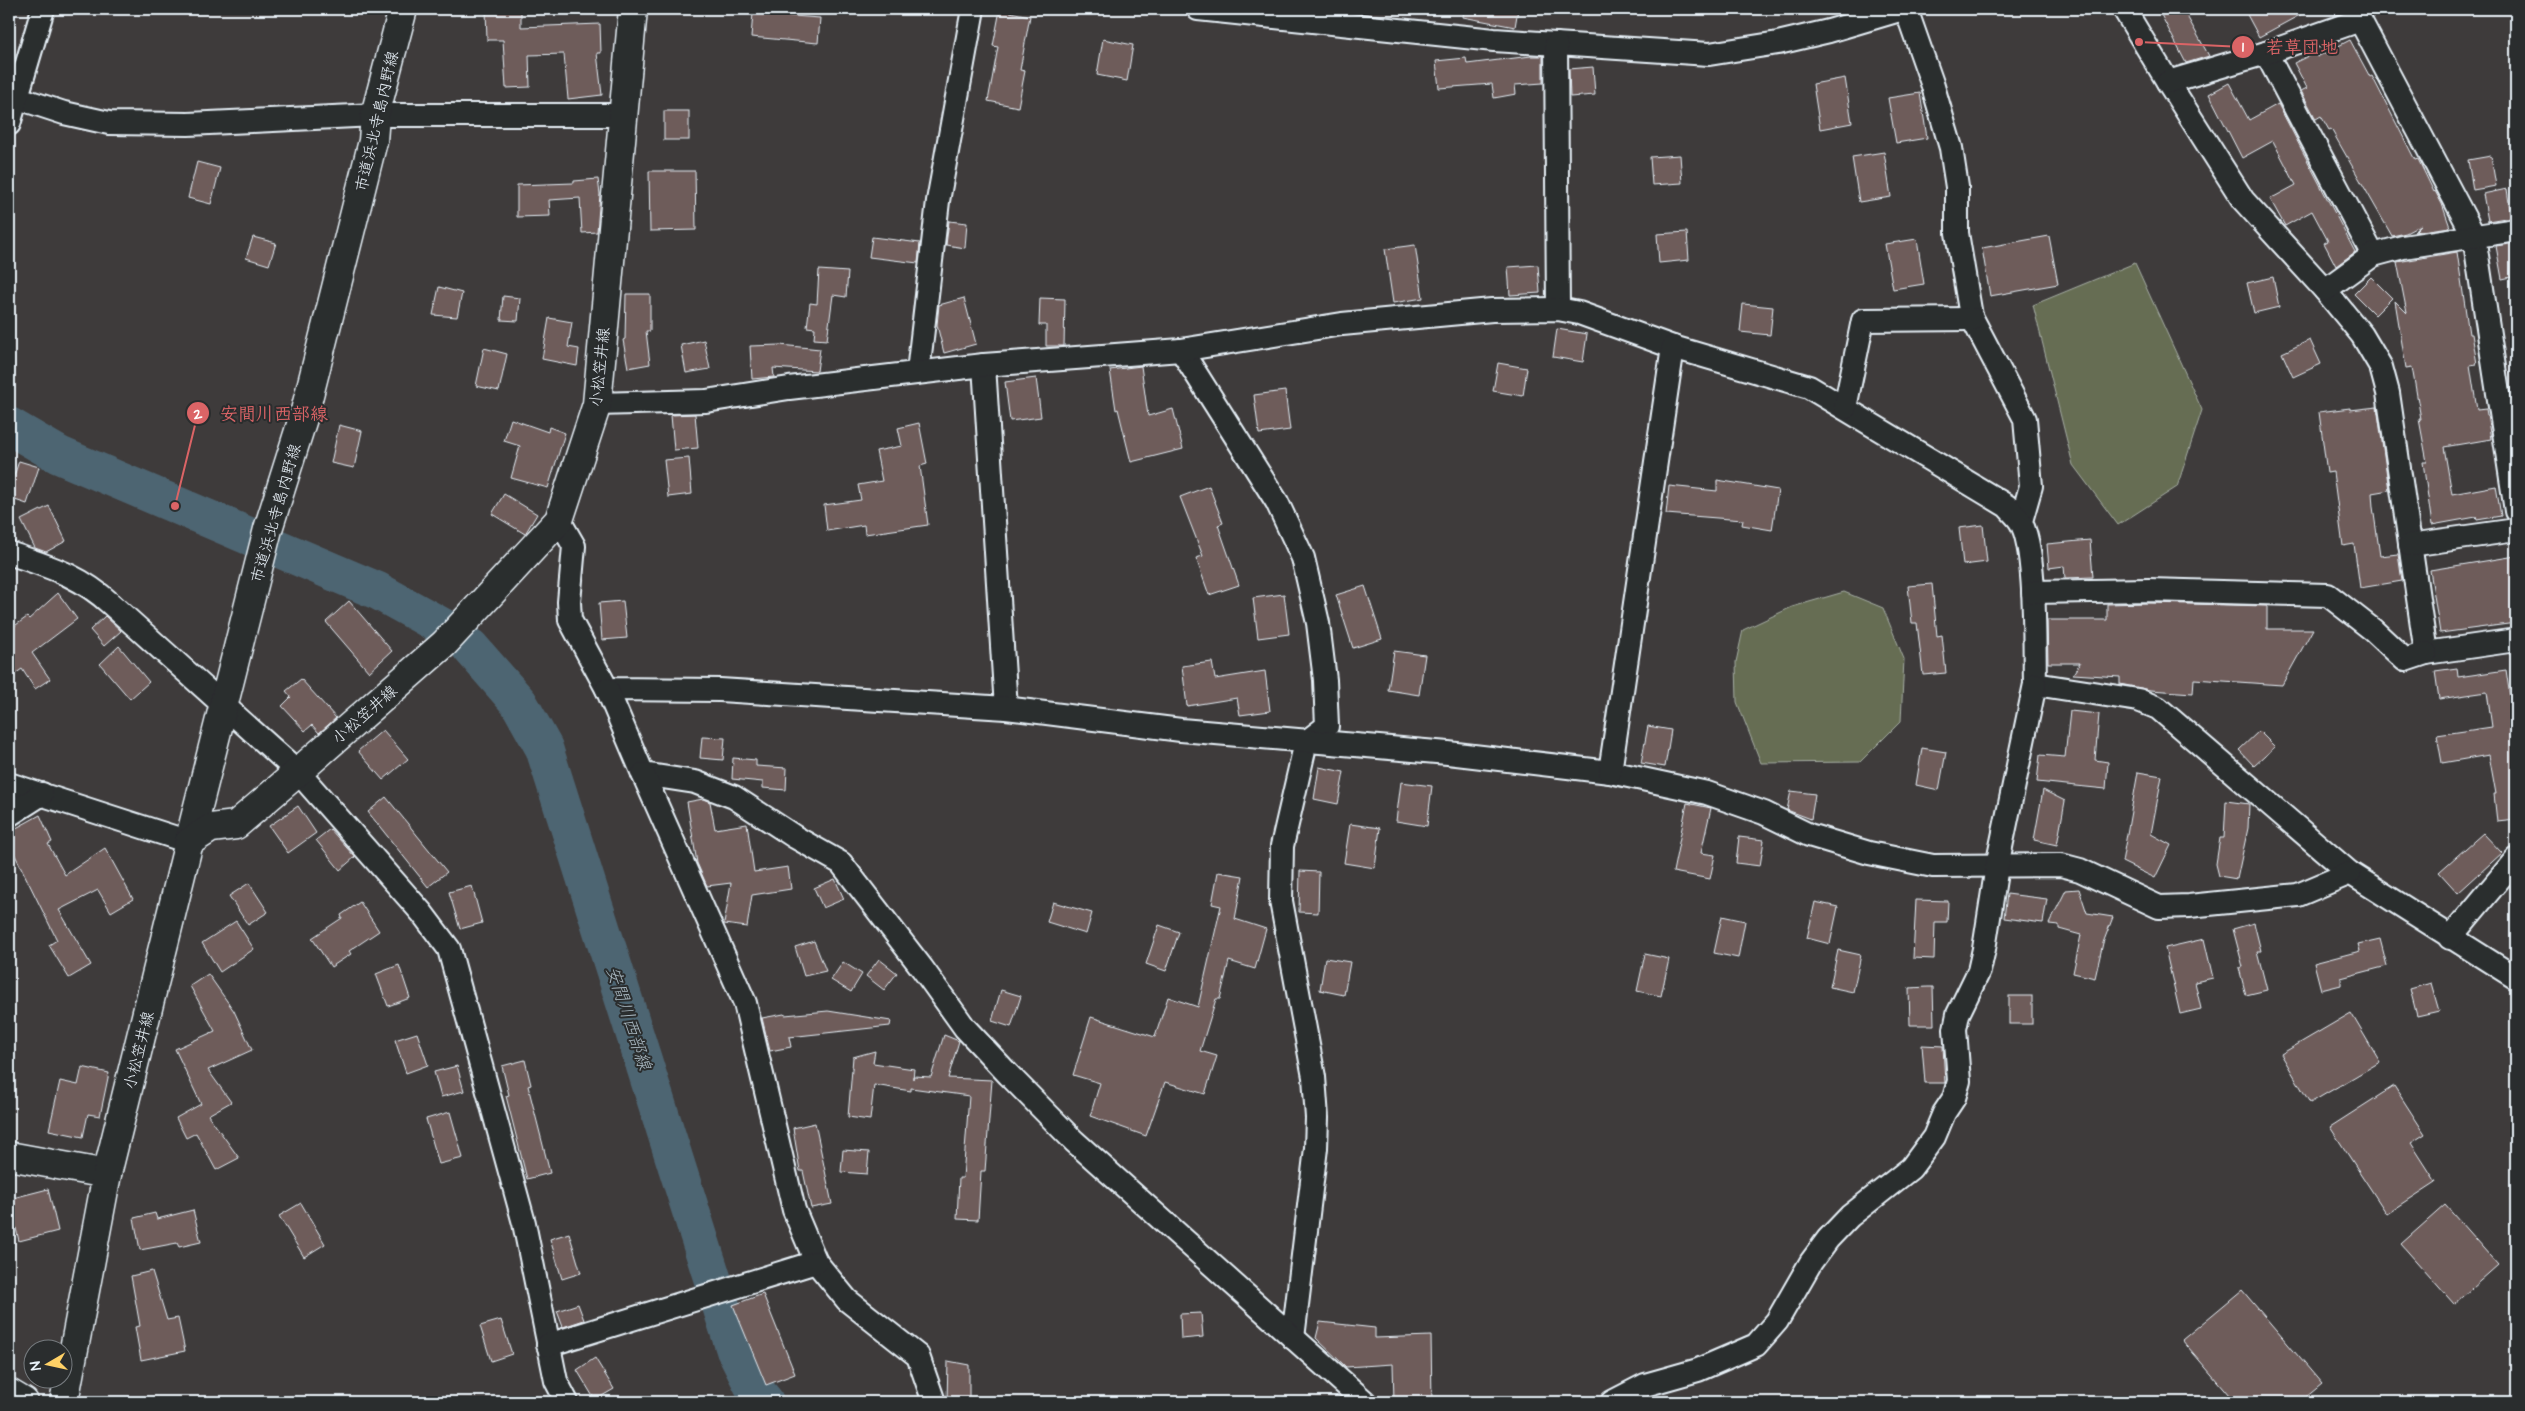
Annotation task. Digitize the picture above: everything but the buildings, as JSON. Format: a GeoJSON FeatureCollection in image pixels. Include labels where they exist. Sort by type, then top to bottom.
{"type":"FeatureCollection","features":[{"type":"Feature","properties":{"kind":"main road","name":"市道浜北寺島内野線"},"geometry":{"type":"LineString","coordinates":[[189,842],[265,542],[304,414],[373,140],[375,115],[402,9]]}},
{"type":"Feature","properties":{"kind":"main road","name":"小松笠井線"},"geometry":{"type":"LineString","coordinates":[[64,1402],[108,1174],[189,842],[211,828],[236,825],[298,772],[444,644],[559,520],[597,404],[632,9]]}},
{"type":"Feature","properties":{"kind":"main road"},"geometry":{"type":"LineString","coordinates":[[9,1156],[108,1174]]}},
{"type":"Feature","properties":{"kind":"main road"},"geometry":{"type":"LineString","coordinates":[[9,1393],[24,1402]]}},
{"type":"Feature","properties":{"kind":"street"},"geometry":{"type":"LineString","coordinates":[[9,124],[13,96],[43,9]]}},
{"type":"Feature","properties":{"kind":"street"},"geometry":{"type":"LineString","coordinates":[[918,372],[938,201],[973,9]]}},
{"type":"Feature","properties":{"kind":"street"},"geometry":{"type":"LineString","coordinates":[[1198,9],[1484,39],[1709,54],[1778,43],[1829,31],[1872,13],[1905,9],[1932,83],[1951,148],[1957,187],[1957,233],[1972,319],[2025,419],[2030,486],[2021,521]]}},
{"type":"Feature","properties":{"kind":"street"},"geometry":{"type":"LineString","coordinates":[[2124,9],[2168,82],[2244,200],[2325,290],[2362,335],[2381,367],[2388,393],[2426,653]]}},
{"type":"Feature","properties":{"kind":"street"},"geometry":{"type":"LineString","coordinates":[[2168,82],[2266,53],[2360,20],[2474,236],[2516,511]]}},
{"type":"Feature","properties":{"kind":"street"},"geometry":{"type":"LineString","coordinates":[[1556,44],[1558,309]]}},
{"type":"Feature","properties":{"kind":"street"},"geometry":{"type":"LineString","coordinates":[[2266,53],[2373,255]]}},
{"type":"Feature","properties":{"kind":"street"},"geometry":{"type":"LineString","coordinates":[[13,96],[64,114],[108,123],[188,124],[375,115],[622,115]]}},
{"type":"Feature","properties":{"kind":"street"},"geometry":{"type":"LineString","coordinates":[[2325,290],[2373,255],[2403,246],[2516,230]]}},
{"type":"Feature","properties":{"kind":"street"},"geometry":{"type":"LineString","coordinates":[[597,404],[706,401],[918,372],[1181,350],[1342,324],[1492,310],[1558,309],[1580,313],[1673,347],[1809,387],[2007,506],[2021,521],[2028,544],[2033,592],[2035,684],[1979,971],[1958,1014],[1955,1029],[1959,1081],[1954,1098],[1944,1113],[1928,1146],[1911,1168],[1850,1216],[1828,1239],[1810,1262],[1777,1321],[1756,1345],[1698,1370],[1645,1385],[1612,1402]]}},
{"type":"Feature","properties":{"kind":"street"},"geometry":{"type":"LineString","coordinates":[[1845,408],[1863,320],[1972,319]]}},
{"type":"Feature","properties":{"kind":"street"},"geometry":{"type":"LineString","coordinates":[[1610,772],[1673,347]]}},
{"type":"Feature","properties":{"kind":"street"},"geometry":{"type":"LineString","coordinates":[[1181,350],[1277,502],[1303,558],[1318,623],[1325,680],[1327,726],[1306,742],[1282,846],[1281,901],[1314,1077],[1317,1118],[1316,1148],[1292,1338]]}},
{"type":"Feature","properties":{"kind":"street"},"geometry":{"type":"LineString","coordinates":[[984,365],[1006,708]]}},
{"type":"Feature","properties":{"kind":"street"},"geometry":{"type":"LineString","coordinates":[[559,520],[574,546],[569,602],[570,620],[607,689],[744,1003],[794,1210],[816,1262],[847,1300],[918,1356],[934,1402]]}},
{"type":"Feature","properties":{"kind":"street"},"geometry":{"type":"LineString","coordinates":[[2410,546],[2516,530]]}},
{"type":"Feature","properties":{"kind":"street"},"geometry":{"type":"LineString","coordinates":[[9,553],[58,570],[91,586],[223,707],[298,772],[422,913],[449,949],[524,1223],[556,1381],[567,1402]]}},
{"type":"Feature","properties":{"kind":"street"},"geometry":{"type":"LineString","coordinates":[[2033,592],[2149,590],[2328,595],[2373,630],[2405,660],[2426,653],[2516,640]]}},
{"type":"Feature","properties":{"kind":"street"},"geometry":{"type":"LineString","coordinates":[[2035,684],[2138,700],[2158,708],[2350,873],[2516,978]]}},
{"type":"Feature","properties":{"kind":"street"},"geometry":{"type":"LineString","coordinates":[[607,689],[720,690],[1006,708],[1181,730],[1448,753],[1610,772],[1707,793],[1764,813],[1810,835],[1869,853],[1933,866],[2061,866],[2080,870],[2159,907],[2189,906],[2298,895],[2350,873]]}},
{"type":"Feature","properties":{"kind":"street"},"geometry":{"type":"LineString","coordinates":[[643,774],[695,782],[734,797],[795,837],[842,863],[965,1028],[996,1062],[1074,1141],[1365,1402]]}},
{"type":"Feature","properties":{"kind":"street"},"geometry":{"type":"LineString","coordinates":[[9,784],[189,842]]}},
{"type":"Feature","properties":{"kind":"street"},"geometry":{"type":"LineString","coordinates":[[9,815],[42,794]]}},
{"type":"Feature","properties":{"kind":"street"},"geometry":{"type":"LineString","coordinates":[[2450,938],[2516,859]]}},
{"type":"Feature","properties":{"kind":"street"},"geometry":{"type":"LineString","coordinates":[[548,1345],[816,1262]]}},
{"type":"Feature","properties":{"kind":"green space"},"geometry":{"type":"Polygon","coordinates":[[[2135,263],[2202,410],[2177,487],[2118,525],[2073,465],[2033,305],[2135,263]]]}},
{"type":"Feature","properties":{"kind":"green space"},"geometry":{"type":"Polygon","coordinates":[[[1844,592],[1883,608],[1904,659],[1901,721],[1860,762],[1761,763],[1737,702],[1736,662],[1743,630],[1792,607],[1844,592]]]}},
{"type":"Feature","properties":{"kind":"waterway","name":"安間川西部線"},"geometry":{"type":"LineString","coordinates":[[9,426],[59,455],[378,591],[443,627]]}},
{"type":"Feature","properties":{"kind":"waterway","name":"安間川西部線"},"geometry":{"type":"LineString","coordinates":[[470,647],[519,703],[544,748],[735,1350],[755,1390],[765,1402]]}},
{"type":"Feature","properties":{"kind":"place","name":"若草団地"},"geometry":{"type":"Point","coordinates":[2139,42]}},
{"type":"Feature","properties":{"kind":"place","name":"安間川西部線"},"geometry":{"type":"Point","coordinates":[175,506]}}]}
